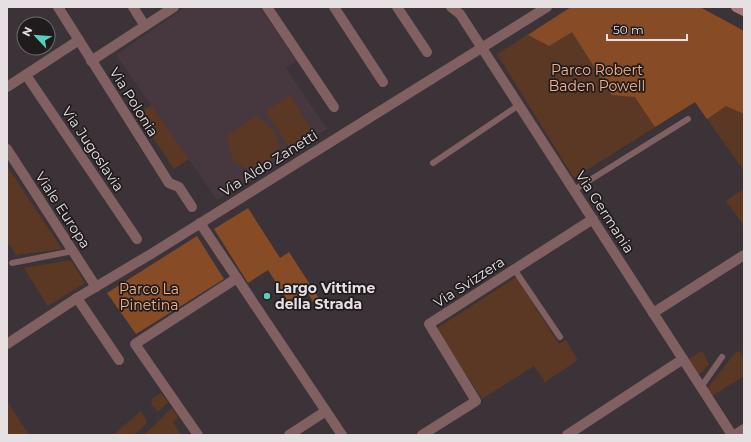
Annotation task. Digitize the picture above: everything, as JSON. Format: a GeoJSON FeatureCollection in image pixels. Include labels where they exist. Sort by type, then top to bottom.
{"type":"FeatureCollection","features":[{"type":"Feature","properties":{"kind":"street","name":"Via Polonia"},"geometry":{"type":"LineString","coordinates":[[58,7],[169,183],[179,187],[192,207]]}},
{"type":"Feature","properties":{"kind":"street"},"geometry":{"type":"LineString","coordinates":[[133,7],[145,26]]}},
{"type":"Feature","properties":{"kind":"street"},"geometry":{"type":"LineString","coordinates":[[91,61],[174,7]]}},
{"type":"Feature","properties":{"kind":"street"},"geometry":{"type":"LineString","coordinates":[[267,7],[334,107]]}},
{"type":"Feature","properties":{"kind":"street"},"geometry":{"type":"LineString","coordinates":[[334,7],[383,82]]}},
{"type":"Feature","properties":{"kind":"street"},"geometry":{"type":"LineString","coordinates":[[397,7],[427,52]]}},
{"type":"Feature","properties":{"kind":"street","name":"Via Germania"},"geometry":{"type":"LineString","coordinates":[[451,7],[460,14],[482,47],[701,388],[734,435]]}},
{"type":"Feature","properties":{"kind":"street","name":"Via Aldo Zanetti"},"geometry":{"type":"LineString","coordinates":[[7,344],[76,298],[200,223],[547,7]]}},
{"type":"Feature","properties":{"kind":"street"},"geometry":{"type":"LineString","coordinates":[[736,7],[744,11]]}},
{"type":"Feature","properties":{"kind":"street"},"geometry":{"type":"LineString","coordinates":[[7,87],[79,40]]}},
{"type":"Feature","properties":{"kind":"street","name":"Via Jugoslavia"},"geometry":{"type":"LineString","coordinates":[[26,75],[137,239]]}},
{"type":"Feature","properties":{"kind":"street","name":"Viale Europa"},"geometry":{"type":"LineString","coordinates":[[7,149],[96,287]]}},
{"type":"Feature","properties":{"kind":"street","name":"Via Svizzera"},"geometry":{"type":"LineString","coordinates":[[422,435],[476,401],[429,324],[593,219]]}},
{"type":"Feature","properties":{"kind":"street"},"geometry":{"type":"LineString","coordinates":[[200,223],[342,435]]}},
{"type":"Feature","properties":{"kind":"street"},"geometry":{"type":"LineString","coordinates":[[653,313],[744,255]]}},
{"type":"Feature","properties":{"kind":"street"},"geometry":{"type":"LineString","coordinates":[[198,435],[135,344],[237,278]]}},
{"type":"Feature","properties":{"kind":"street"},"geometry":{"type":"LineString","coordinates":[[76,298],[119,360]]}},
{"type":"Feature","properties":{"kind":"street"},"geometry":{"type":"LineString","coordinates":[[573,433],[683,359]]}},
{"type":"Feature","properties":{"kind":"street"},"geometry":{"type":"LineString","coordinates":[[289,435],[326,411]]}},
{"type":"Feature","properties":{"kind":"street"},"geometry":{"type":"LineString","coordinates":[[734,435],[744,429]]}},
{"type":"Feature","properties":{"kind":"lane"},"geometry":{"type":"LineString","coordinates":[[433,163],[519,105]]}},
{"type":"Feature","properties":{"kind":"lane"},"geometry":{"type":"LineString","coordinates":[[574,190],[688,119]]}},
{"type":"Feature","properties":{"kind":"lane"},"geometry":{"type":"LineString","coordinates":[[12,263],[74,251]]}},
{"type":"Feature","properties":{"kind":"lane"},"geometry":{"type":"LineString","coordinates":[[514,269],[560,337]]}},
{"type":"Feature","properties":{"kind":"lane"},"geometry":{"type":"LineString","coordinates":[[701,388],[722,357]]}},
{"type":"Feature","properties":{"kind":"shaded area"},"geometry":{"type":"Polygon","coordinates":[[[186,7],[260,7],[296,60],[286,68],[327,129],[217,200],[116,55],[186,7]]]}},
{"type":"Feature","properties":{"kind":"green space","name":"Parco Robert Baden Powell"},"geometry":{"type":"Polygon","coordinates":[[[571,7],[700,7],[744,31],[744,171],[695,102],[574,178],[497,54],[571,7]]]}},
{"type":"Feature","properties":{"kind":"green space"},"geometry":{"type":"Polygon","coordinates":[[[571,7],[700,7],[744,31],[744,114],[726,106],[707,119],[695,102],[655,127],[635,97],[612,95],[572,32],[549,46],[528,35],[571,7]]]}},
{"type":"Feature","properties":{"kind":"green space"},"geometry":{"type":"Polygon","coordinates":[[[290,95],[315,136],[291,151],[266,111],[290,95]]]}},
{"type":"Feature","properties":{"kind":"green space"},"geometry":{"type":"Polygon","coordinates":[[[151,105],[189,159],[174,169],[137,114],[151,105]]]}},
{"type":"Feature","properties":{"kind":"green space"},"geometry":{"type":"Polygon","coordinates":[[[256,116],[275,131],[281,154],[253,172],[233,161],[226,136],[256,116]]]}},
{"type":"Feature","properties":{"kind":"green space"},"geometry":{"type":"Polygon","coordinates":[[[7,166],[62,249],[16,255],[7,242],[7,166]]]}},
{"type":"Feature","properties":{"kind":"green space"},"geometry":{"type":"Polygon","coordinates":[[[744,189],[744,226],[726,201],[744,189]]]}},
{"type":"Feature","properties":{"kind":"green space"},"geometry":{"type":"Polygon","coordinates":[[[248,208],[280,258],[289,252],[324,306],[318,310],[306,290],[288,301],[268,270],[248,283],[214,229],[248,208]]]}},
{"type":"Feature","properties":{"kind":"green space","name":"Parco La Pinetina"},"geometry":{"type":"Polygon","coordinates":[[[197,236],[224,279],[136,334],[107,293],[197,236]]]}},
{"type":"Feature","properties":{"kind":"green space"},"geometry":{"type":"Polygon","coordinates":[[[71,260],[85,283],[48,306],[24,268],[71,260]]]}},
{"type":"Feature","properties":{"kind":"green space"},"geometry":{"type":"Polygon","coordinates":[[[516,277],[559,344],[566,340],[578,360],[545,382],[534,366],[482,399],[436,329],[516,277]]]}},
{"type":"Feature","properties":{"kind":"green space"},"geometry":{"type":"Polygon","coordinates":[[[702,351],[709,364],[696,376],[687,360],[702,351]]]}},
{"type":"Feature","properties":{"kind":"green space"},"geometry":{"type":"Polygon","coordinates":[[[739,351],[744,359],[744,376],[712,396],[707,389],[735,353],[739,351]]]}},
{"type":"Feature","properties":{"kind":"green space"},"geometry":{"type":"Polygon","coordinates":[[[161,393],[168,402],[158,412],[151,404],[152,399],[161,393]]]}},
{"type":"Feature","properties":{"kind":"green space"},"geometry":{"type":"Polygon","coordinates":[[[7,401],[29,435],[7,435],[7,401]]]}},
{"type":"Feature","properties":{"kind":"green space"},"geometry":{"type":"Polygon","coordinates":[[[172,408],[178,417],[173,422],[181,435],[144,435],[172,408]]]}},
{"type":"Feature","properties":{"kind":"green space"},"geometry":{"type":"Polygon","coordinates":[[[141,411],[147,422],[139,431],[129,435],[113,435],[141,411]]]}},
{"type":"Feature","properties":{"kind":"place","name":"Largo Vittime della Strada"},"geometry":{"type":"Point","coordinates":[267,296]}}]}
